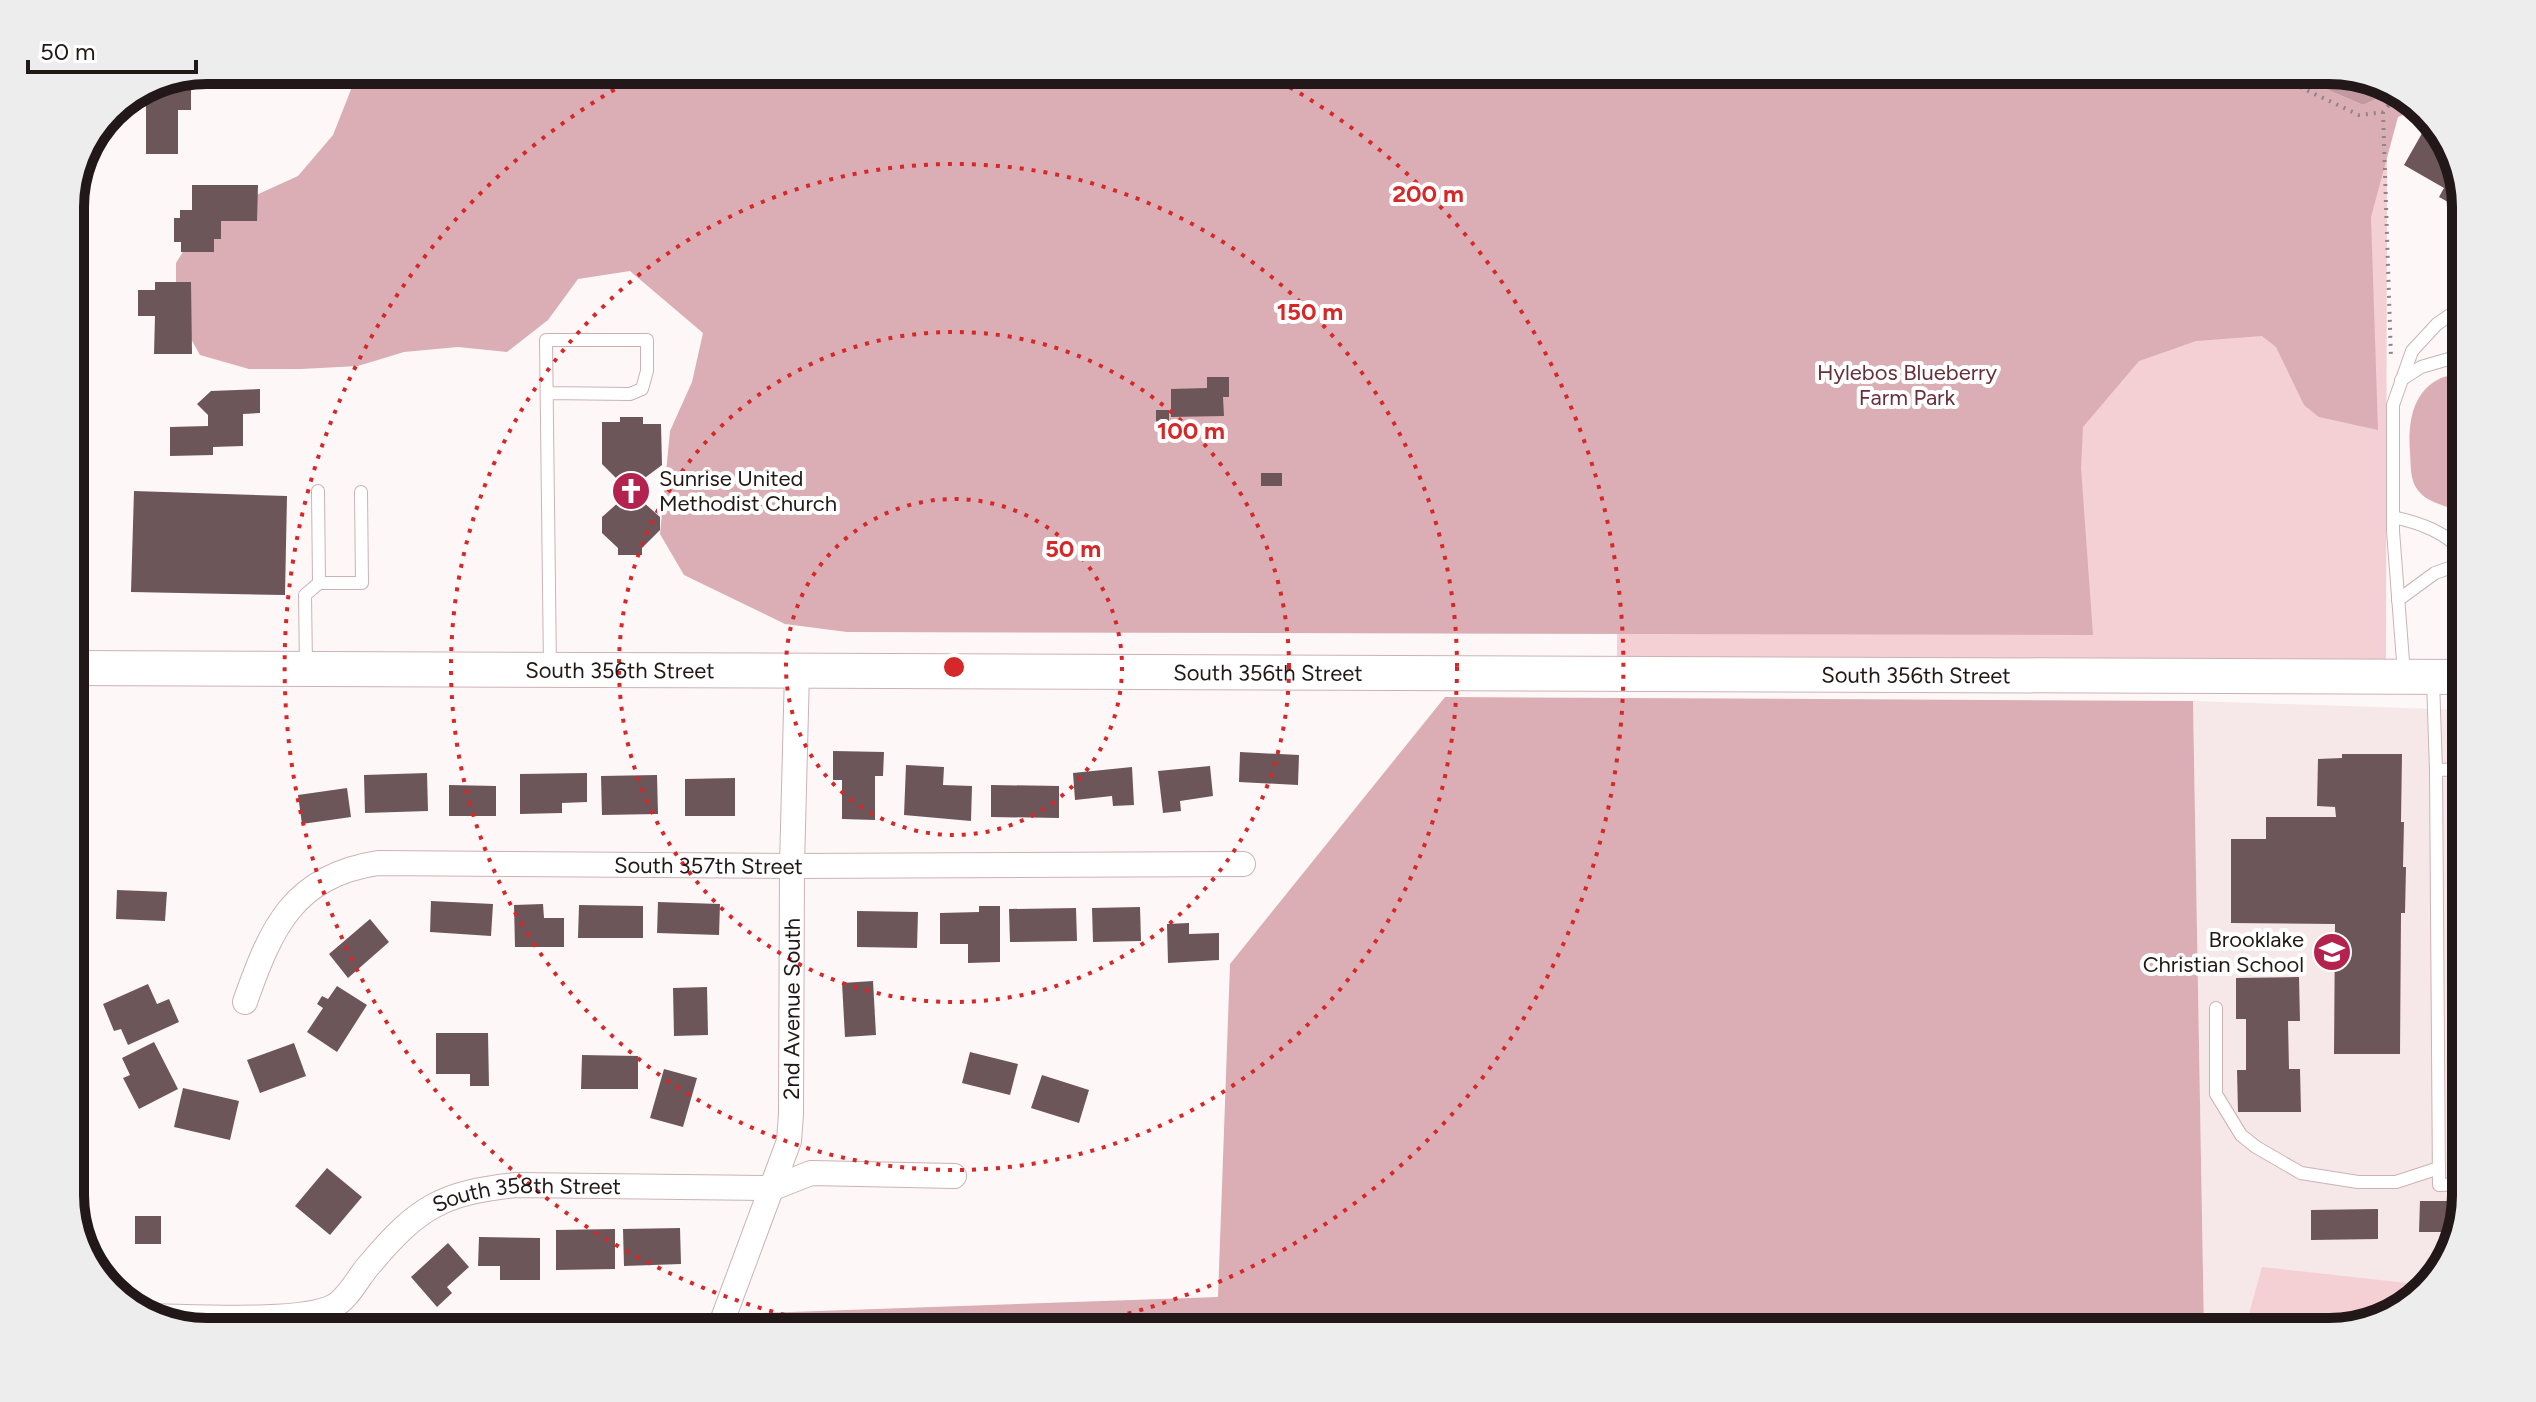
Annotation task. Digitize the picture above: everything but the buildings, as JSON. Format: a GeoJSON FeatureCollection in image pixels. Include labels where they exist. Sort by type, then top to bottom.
{"type":"FeatureCollection","features":[{"type":"Feature","properties":{"kind":"main road","name":"South 356th Street"},"geometry":{"type":"LineString","coordinates":[[84,668],[2435,677]]}},
{"type":"Feature","properties":{"kind":"street","name":"2nd Avenue South"},"geometry":{"type":"LineString","coordinates":[[723,1318],[787,1149],[791,1114],[797,672]]}},
{"type":"Feature","properties":{"kind":"street","name":"South 357th Street"},"geometry":{"type":"LineString","coordinates":[[245,1002],[271,935],[301,896],[348,868],[378,863],[792,866],[1243,864]]}},
{"type":"Feature","properties":{"kind":"street","name":"South 358th Street"},"geometry":{"type":"LineString","coordinates":[[183,1316],[295,1316],[326,1310],[345,1297],[371,1263],[414,1219],[444,1199],[478,1189],[516,1185],[773,1188],[811,1173],[954,1176]]}},
{"type":"Feature","properties":{"kind":"lane"},"geometry":{"type":"LineString","coordinates":[[2452,315],[2437,324],[2412,351],[2393,405],[2393,517],[2398,600],[2435,677],[2439,1185],[2452,1185]]}},
{"type":"Feature","properties":{"kind":"lane"},"geometry":{"type":"LineString","coordinates":[[547,393],[630,394],[642,389],[647,371],[647,340],[546,340],[550,671]]}},
{"type":"Feature","properties":{"kind":"lane"},"geometry":{"type":"LineString","coordinates":[[2401,380],[2421,367],[2452,358]]}},
{"type":"Feature","properties":{"kind":"lane"},"geometry":{"type":"LineString","coordinates":[[318,491],[319,583]]}},
{"type":"Feature","properties":{"kind":"lane"},"geometry":{"type":"LineString","coordinates":[[306,669],[305,595],[319,583],[362,583],[361,492]]}},
{"type":"Feature","properties":{"kind":"lane"},"geometry":{"type":"LineString","coordinates":[[2393,517],[2425,524],[2452,543]]}},
{"type":"Feature","properties":{"kind":"lane"},"geometry":{"type":"LineString","coordinates":[[2398,600],[2435,573],[2452,567]]}},
{"type":"Feature","properties":{"kind":"lane"},"geometry":{"type":"LineString","coordinates":[[2436,770],[2452,769]]}},
{"type":"Feature","properties":{"kind":"lane"},"geometry":{"type":"LineString","coordinates":[[2216,1008],[2216,1094],[2241,1135],[2256,1147],[2301,1173],[2358,1182],[2396,1182],[2439,1168]]}},
{"type":"Feature","properties":{"kind":"path"},"geometry":{"type":"LineString","coordinates":[[2294,84],[2359,115],[2383,112]]}},
{"type":"Feature","properties":{"kind":"path"},"geometry":{"type":"LineString","coordinates":[[2391,359],[2383,112],[2392,102]]}},
{"type":"Feature","properties":{"kind":"shaded area"},"geometry":{"type":"Polygon","coordinates":[[[2314,84],[2353,86],[2382,96],[2363,105],[2314,84]]]}},
{"type":"Feature","properties":{"kind":"shaded area","name":"Brooklake Christian School"},"geometry":{"type":"Polygon","coordinates":[[[2193,701],[2452,710],[2452,1195],[2448,1227],[2439,1249],[2421,1276],[2397,1297],[2368,1311],[2329,1318],[2204,1318],[2193,701]]]}},
{"type":"Feature","properties":{"kind":"green space"},"geometry":{"type":"Polygon","coordinates":[[[370,84],[2314,84],[2363,105],[2382,96],[2408,113],[2398,117],[2371,217],[2378,430],[2319,417],[2304,405],[2276,347],[2262,336],[2196,341],[2139,361],[2083,427],[2081,468],[2093,635],[847,632],[785,624],[684,575],[660,534],[670,431],[692,382],[703,333],[630,271],[578,279],[548,320],[507,352],[458,347],[404,352],[358,366],[301,369],[249,369],[200,355],[176,312],[176,263],[203,219],[298,176],[333,135],[352,87],[370,84]]]}},
{"type":"Feature","properties":{"kind":"green space","name":"Hylebos Blueberry Farm Park"},"geometry":{"type":"Polygon","coordinates":[[[1618,84],[1693,84],[2084,157],[2387,156],[2386,676],[1617,672],[1618,84]]]}},
{"type":"Feature","properties":{"kind":"green space"},"geometry":{"type":"Polygon","coordinates":[[[2450,376],[2452,509],[2433,502],[2417,489],[2412,477],[2410,442],[2411,421],[2417,400],[2431,384],[2450,376]]]}},
{"type":"Feature","properties":{"kind":"green space"},"geometry":{"type":"Polygon","coordinates":[[[1445,697],[2193,701],[2204,1318],[622,1318],[1218,1297],[1230,964],[1445,697]]]}},
{"type":"Feature","properties":{"kind":"green space"},"geometry":{"type":"Polygon","coordinates":[[[2262,1267],[2413,1284],[2383,1305],[2353,1316],[2248,1318],[2262,1267]]]}},
{"type":"Feature","properties":{"kind":"place","name":"Sunrise United Methodist Church"},"geometry":{"type":"Point","coordinates":[631,491]}},
{"type":"Feature","properties":{"kind":"place","name":"Brooklake Christian School"},"geometry":{"type":"Point","coordinates":[2332,952]}}]}
